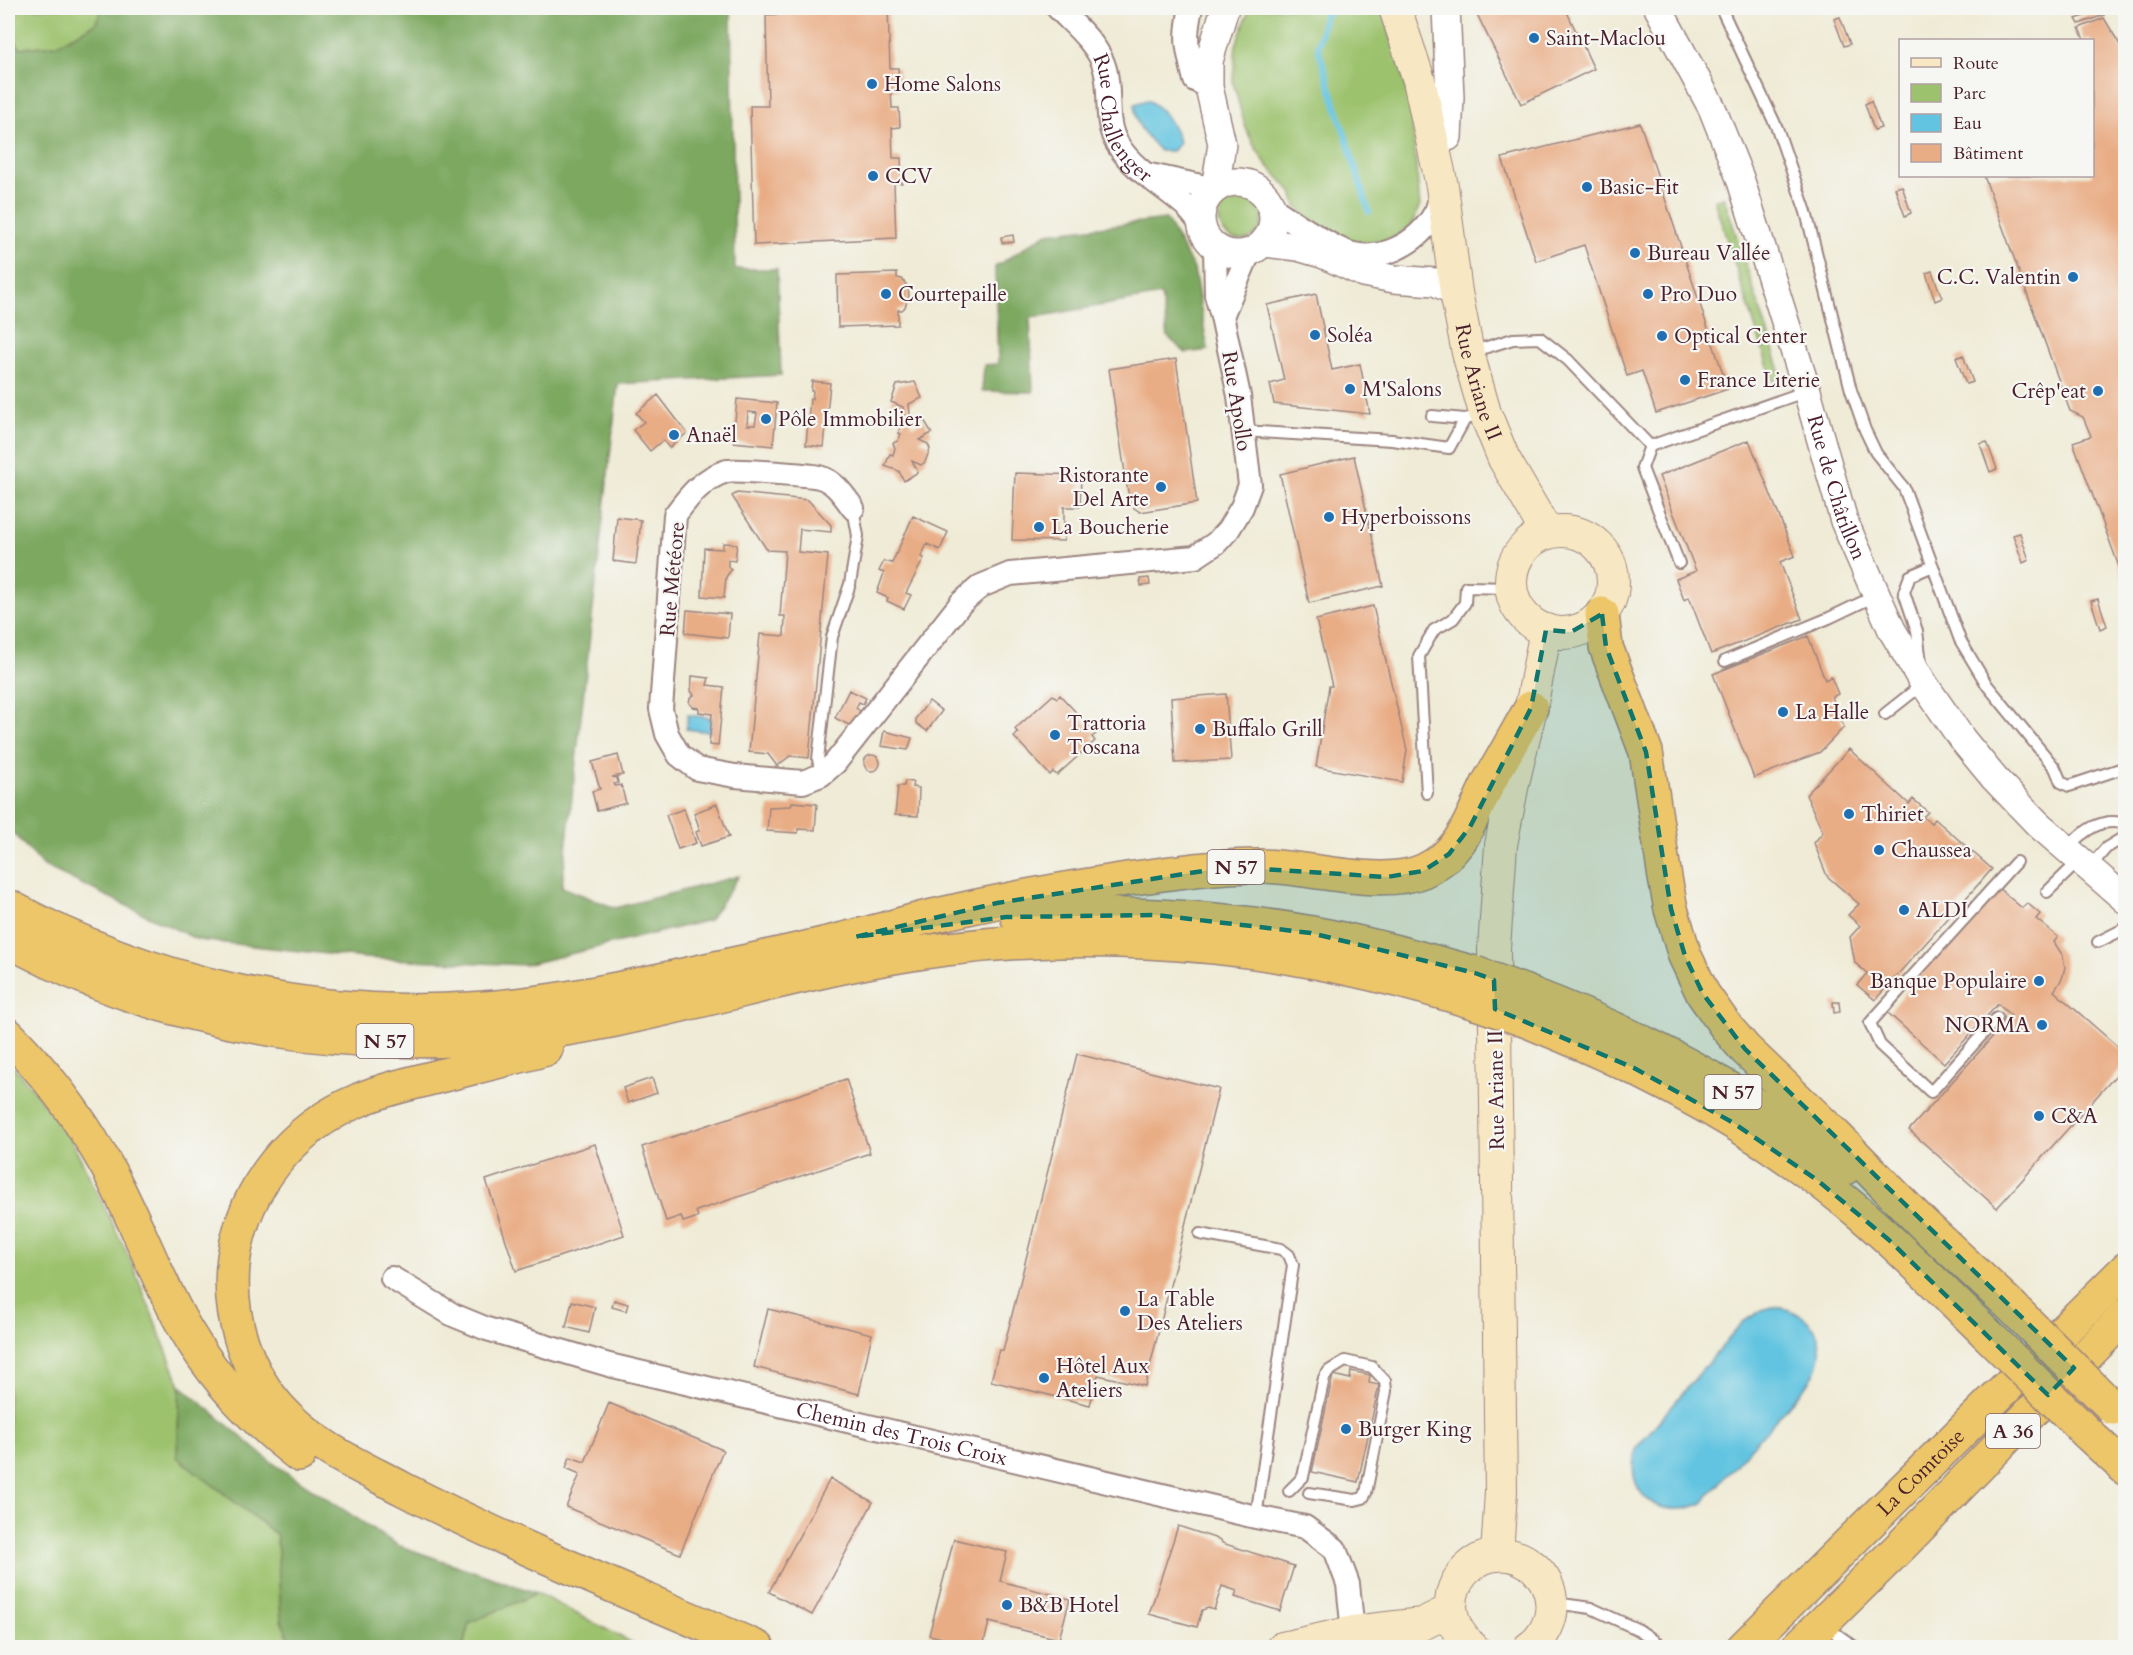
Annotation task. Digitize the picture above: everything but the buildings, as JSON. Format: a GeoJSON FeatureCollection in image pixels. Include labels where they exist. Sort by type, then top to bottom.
{"type":"FeatureCollection","features":[{"type":"Feature","properties":{"kind":"highway"},"geometry":{"type":"LineString","coordinates":[[1602,614],[1606,647],[1646,752],[1671,909],[1685,956],[1699,985],[1713,1010],[1745,1049],[1922,1223]]}},
{"type":"Feature","properties":{"kind":"highway","name":"N 57"},"geometry":{"type":"LineString","coordinates":[[8,906],[108,954],[216,987],[292,1003],[404,1011],[475,1009],[556,1000],[668,979],[855,937],[923,918],[1125,880],[1229,867],[1298,868],[1373,877],[1415,874],[1449,854],[1470,827],[1488,785],[1531,708]]}},
{"type":"Feature","properties":{"kind":"highway","name":"N 57"},"geometry":{"type":"LineString","coordinates":[[855,937],[933,924],[1083,913],[1156,915],[1233,921],[1382,947],[1475,988],[1527,1006],[1590,1017],[1700,1073],[1766,1112],[1922,1223],[2011,1306],[2119,1413]]}},
{"type":"Feature","properties":{"kind":"highway","name":"N 57"},"geometry":{"type":"LineString","coordinates":[[8,940],[99,982],[216,1019],[270,1030],[365,1040],[423,1042],[521,1035],[615,1020],[867,963],[948,949],[1015,943],[1151,942],[1223,947],[1329,964],[1421,985],[1475,988]]}},
{"type":"Feature","properties":{"kind":"highway"},"geometry":{"type":"LineString","coordinates":[[758,1647],[438,1507],[325,1446],[285,1414],[257,1377],[243,1347],[238,1329],[232,1300],[232,1282],[236,1247],[243,1220],[266,1172],[279,1156],[309,1129],[341,1108],[380,1091],[533,1053],[773,984]]}},
{"type":"Feature","properties":{"kind":"highway","name":"N 57"},"geometry":{"type":"LineString","coordinates":[[1527,1006],[1585,1044],[1693,1100],[1765,1144],[1856,1210],[2126,1469]]}},
{"type":"Feature","properties":{"kind":"highway"},"geometry":{"type":"LineString","coordinates":[[8,1035],[44,1072],[87,1132],[113,1179],[169,1298],[202,1356],[241,1404],[284,1443],[323,1470],[424,1520],[724,1647]]}},
{"type":"Feature","properties":{"kind":"highway","name":"La Comtoise"},"geometry":{"type":"LineString","coordinates":[[1743,1647],[2126,1269]]}},
{"type":"Feature","properties":{"kind":"highway","name":"La Comtoise"},"geometry":{"type":"LineString","coordinates":[[1797,1647],[1901,1546],[2126,1315]]}},
{"type":"Feature","properties":{"kind":"main road","name":"Rue Ariane II"},"geometry":{"type":"LineString","coordinates":[[1395,8],[1419,80],[1442,186],[1456,292],[1468,353],[1475,416],[1504,459],[1547,533]]}},
{"type":"Feature","properties":{"kind":"main road","name":"Rue Ariane II"},"geometry":{"type":"LineString","coordinates":[[1416,8],[1427,37],[1448,137],[1448,218]]}},
{"type":"Feature","properties":{"kind":"main road"},"geometry":{"type":"LineString","coordinates":[[1568,532],[1587,538],[1598,546],[1612,569],[1611,596],[1602,614],[1585,628],[1571,632],[1546,630],[1535,625],[1519,609],[1511,588],[1516,560],[1529,544],[1547,533],[1568,532]]}},
{"type":"Feature","properties":{"kind":"main road","name":"Rue Ariane II"},"geometry":{"type":"LineString","coordinates":[[1497,1555],[1501,1492],[1494,949],[1501,845],[1546,630]]}},
{"type":"Feature","properties":{"kind":"main road"},"geometry":{"type":"LineString","coordinates":[[1473,1647],[1461,1637],[1454,1624],[1451,1610],[1452,1594],[1458,1579],[1468,1567],[1482,1559],[1497,1555],[1513,1556],[1528,1563],[1540,1573],[1548,1587],[1552,1603],[1550,1619],[1543,1634],[1529,1647]]}},
{"type":"Feature","properties":{"kind":"main road"},"geometry":{"type":"LineString","coordinates":[[1282,1647],[1353,1632],[1422,1624],[1451,1610]]}},
{"type":"Feature","properties":{"kind":"street","name":"Rue Challenger"},"geometry":{"type":"LineString","coordinates":[[1058,8],[1097,51],[1105,67],[1110,127],[1118,145],[1129,159],[1146,174],[1215,189]]}},
{"type":"Feature","properties":{"kind":"street"},"geometry":{"type":"LineString","coordinates":[[1191,8],[1186,33],[1187,51],[1195,80],[1209,87]]}},
{"type":"Feature","properties":{"kind":"street"},"geometry":{"type":"LineString","coordinates":[[1215,189],[1222,144],[1209,87],[1209,61],[1226,8]]}},
{"type":"Feature","properties":{"kind":"street"},"geometry":{"type":"LineString","coordinates":[[1446,8],[1448,137]]}},
{"type":"Feature","properties":{"kind":"street","name":"Rue de Châtillon"},"geometry":{"type":"LineString","coordinates":[[1658,8],[1712,108],[1740,178],[1807,391],[1844,521],[1875,596],[1892,630],[1924,684],[1994,778],[2038,824],[2126,900]]}},
{"type":"Feature","properties":{"kind":"street"},"geometry":{"type":"LineString","coordinates":[[1146,174],[1186,207],[1201,224],[1208,241],[1215,248],[1226,253],[1238,255],[1256,248],[1298,247],[1322,254],[1363,273],[1394,279],[1435,282],[1456,292]]}},
{"type":"Feature","properties":{"kind":"street"},"geometry":{"type":"LineString","coordinates":[[1201,224],[1203,204],[1215,189],[1231,182],[1248,183],[1263,193],[1272,208],[1345,252],[1371,256],[1398,248],[1420,232],[1436,212],[1442,186]]}},
{"type":"Feature","properties":{"kind":"street"},"geometry":{"type":"LineString","coordinates":[[1222,316],[1256,248],[1272,226],[1272,208]]}},
{"type":"Feature","properties":{"kind":"street","name":"Rue Apollo"},"geometry":{"type":"LineString","coordinates":[[821,775],[836,763],[961,603],[981,586],[1010,574],[1195,556],[1216,543],[1228,530],[1242,507],[1250,486],[1239,396],[1216,295],[1215,248]]}},
{"type":"Feature","properties":{"kind":"street","name":"Rue Météore"},"geometry":{"type":"LineString","coordinates":[[821,775],[803,782],[735,777],[697,770],[679,755],[667,734],[661,709],[675,515],[691,493],[706,481],[729,470],[820,477],[837,487],[853,508]]}},
{"type":"Feature","properties":{"kind":"street","name":"Chemin des Trois Croix"},"geometry":{"type":"LineString","coordinates":[[392,1278],[453,1315],[487,1329],[609,1365],[1256,1517],[1285,1516],[1305,1527],[1335,1549],[1348,1584],[1353,1632]]}},
{"type":"Feature","properties":{"kind":"lane"},"geometry":{"type":"LineString","coordinates":[[1721,8],[1776,128],[1806,212],[1851,390],[1865,430],[1876,453],[1904,488],[1960,640],[1982,676],[2055,768],[2061,782],[2069,786],[2126,767]]}},
{"type":"Feature","properties":{"kind":"lane"},"geometry":{"type":"LineString","coordinates":[[1468,353],[1513,339],[1539,338],[1568,360],[1650,446]]}},
{"type":"Feature","properties":{"kind":"lane"},"geometry":{"type":"LineString","coordinates":[[1650,446],[1807,391]]}},
{"type":"Feature","properties":{"kind":"lane"},"geometry":{"type":"LineString","coordinates":[[1432,416],[1475,416]]}},
{"type":"Feature","properties":{"kind":"lane"},"geometry":{"type":"LineString","coordinates":[[1243,431],[1392,440],[1449,448],[1475,416]]}},
{"type":"Feature","properties":{"kind":"lane"},"geometry":{"type":"LineString","coordinates":[[1650,446],[1642,468],[1678,563]]}},
{"type":"Feature","properties":{"kind":"lane","name":"Rue Météore"},"geometry":{"type":"LineString","coordinates":[[821,775],[818,759],[832,637],[850,584],[858,536],[853,508]]}},
{"type":"Feature","properties":{"kind":"lane"},"geometry":{"type":"LineString","coordinates":[[1885,714],[1924,684],[1917,631],[1904,592],[1910,576],[1934,566]]}},
{"type":"Feature","properties":{"kind":"lane"},"geometry":{"type":"LineString","coordinates":[[1427,793],[1419,656],[1434,630],[1453,620],[1465,603],[1466,587],[1511,588]]}},
{"type":"Feature","properties":{"kind":"lane"},"geometry":{"type":"LineString","coordinates":[[1725,661],[1829,618],[1875,596]]}},
{"type":"Feature","properties":{"kind":"lane"},"geometry":{"type":"LineString","coordinates":[[2078,859],[2081,833],[2100,823],[2124,822]]}},
{"type":"Feature","properties":{"kind":"lane"},"geometry":{"type":"LineString","coordinates":[[2047,892],[2078,859],[2106,848],[2126,836]]}},
{"type":"Feature","properties":{"kind":"lane"},"geometry":{"type":"LineString","coordinates":[[1997,1018],[1931,1092],[1880,1045],[1870,1023],[2016,862]]}},
{"type":"Feature","properties":{"kind":"lane"},"geometry":{"type":"LineString","coordinates":[[2098,942],[2126,928]]}},
{"type":"Feature","properties":{"kind":"lane"},"geometry":{"type":"LineString","coordinates":[[1200,1234],[1281,1249],[1288,1255],[1293,1265],[1256,1517]]}},
{"type":"Feature","properties":{"kind":"lane"},"geometry":{"type":"LineString","coordinates":[[1289,1491],[1303,1477],[1324,1378],[1329,1371],[1345,1361],[1372,1367],[1385,1381],[1386,1391],[1366,1493],[1363,1498],[1355,1500],[1309,1493]]}},
{"type":"Feature","properties":{"kind":"lane"},"geometry":{"type":"LineString","coordinates":[[1552,1603],[1585,1606],[1639,1630],[1665,1647]]}},
{"type":"Feature","properties":{"kind":"lane"},"geometry":{"type":"LineString","coordinates":[[1822,1623],[1856,1647]]}},
{"type":"Feature","properties":{"kind":"highlighted area"},"geometry":{"type":"Polygon","coordinates":[[[1602,614],[1606,647],[1646,752],[1671,909],[1685,956],[1703,994],[1745,1049],[2074,1368],[2048,1395],[1889,1240],[1817,1180],[1732,1122],[1634,1068],[1495,1009],[1494,980],[1475,973],[1311,933],[1156,915],[1006,917],[855,937],[997,903],[1229,867],[1387,877],[1423,871],[1449,854],[1470,827],[1531,708],[1546,630],[1571,632],[1602,614]]]}},
{"type":"Feature","properties":{"kind":"green space"},"geometry":{"type":"Polygon","coordinates":[[[8,8],[103,8],[95,24],[56,45],[20,48],[8,32],[8,8]]]}},
{"type":"Feature","properties":{"kind":"green space"},"geometry":{"type":"Polygon","coordinates":[[[103,8],[731,8],[735,269],[777,269],[781,375],[618,384],[562,887],[615,908],[739,876],[709,920],[525,965],[364,958],[198,940],[44,866],[8,828],[8,32],[20,48],[56,45],[95,24],[103,8]]]}},
{"type":"Feature","properties":{"kind":"green space"},"geometry":{"type":"Polygon","coordinates":[[[1250,8],[1382,8],[1401,68],[1411,111],[1420,207],[1411,226],[1391,239],[1368,243],[1348,240],[1309,219],[1296,206],[1292,192],[1267,165],[1253,144],[1245,126],[1233,82],[1236,45],[1250,8]]]}},
{"type":"Feature","properties":{"kind":"green space"},"geometry":{"type":"Polygon","coordinates":[[[1241,196],[1256,203],[1263,218],[1256,233],[1241,240],[1226,233],[1219,218],[1226,203],[1241,196]]]}},
{"type":"Feature","properties":{"kind":"green space"},"geometry":{"type":"Polygon","coordinates":[[[1724,197],[1782,377],[1773,382],[1714,200],[1724,197]]]}},
{"type":"Feature","properties":{"kind":"green space"},"geometry":{"type":"Polygon","coordinates":[[[1166,219],[1194,269],[1208,350],[1186,353],[1168,337],[1161,295],[1030,318],[1033,392],[982,391],[984,365],[998,364],[995,267],[1047,233],[1166,219]]]}},
{"type":"Feature","properties":{"kind":"green space"},"geometry":{"type":"Polygon","coordinates":[[[8,1060],[72,1141],[131,1261],[180,1385],[177,1457],[277,1535],[281,1620],[293,1647],[8,1647],[8,1060]]]}},
{"type":"Feature","properties":{"kind":"green space"},"geometry":{"type":"Polygon","coordinates":[[[180,1385],[271,1462],[397,1545],[537,1593],[469,1623],[463,1647],[293,1647],[281,1620],[277,1535],[177,1457],[180,1385]]]}},
{"type":"Feature","properties":{"kind":"green space"},"geometry":{"type":"Polygon","coordinates":[[[537,1593],[640,1647],[463,1648],[469,1623],[537,1593]]]}},
{"type":"Feature","properties":{"kind":"water"},"geometry":{"type":"Polygon","coordinates":[[[1147,100],[1163,113],[1176,132],[1179,144],[1172,151],[1160,151],[1139,124],[1135,104],[1147,100]]]}},
{"type":"Feature","properties":{"kind":"water"},"geometry":{"type":"Polygon","coordinates":[[[688,715],[712,718],[711,732],[686,729],[688,715]]]}},
{"type":"Feature","properties":{"kind":"water"},"geometry":{"type":"Polygon","coordinates":[[[1773,1307],[1800,1315],[1816,1332],[1820,1355],[1817,1368],[1810,1381],[1702,1503],[1686,1508],[1671,1509],[1658,1506],[1639,1490],[1634,1478],[1633,1463],[1637,1447],[1743,1322],[1762,1310],[1773,1307]]]}},
{"type":"Feature","properties":{"kind":"waterway"},"geometry":{"type":"LineString","coordinates":[[1326,8],[1318,48],[1369,212]]}},
{"type":"Feature","properties":{"kind":"waterway"},"geometry":{"type":"LineString","coordinates":[[1324,16],[1336,8]]}},
{"type":"Feature","properties":{"kind":"place","name":"Saint-Maclou"},"geometry":{"type":"Point","coordinates":[1534,38]}},
{"type":"Feature","properties":{"kind":"place","name":"Home Salons"},"geometry":{"type":"Point","coordinates":[872,84]}},
{"type":"Feature","properties":{"kind":"place","name":"CCV"},"geometry":{"type":"Point","coordinates":[873,176]}},
{"type":"Feature","properties":{"kind":"place","name":"Basic-Fit"},"geometry":{"type":"Point","coordinates":[1587,187]}},
{"type":"Feature","properties":{"kind":"place","name":"Bureau Vallée"},"geometry":{"type":"Point","coordinates":[1635,253]}},
{"type":"Feature","properties":{"kind":"place","name":"C.C. Valentin"},"geometry":{"type":"Point","coordinates":[2073,277]}},
{"type":"Feature","properties":{"kind":"place","name":"Courtepaille"},"geometry":{"type":"Point","coordinates":[886,294]}},
{"type":"Feature","properties":{"kind":"place","name":"Pro Duo"},"geometry":{"type":"Point","coordinates":[1648,294]}},
{"type":"Feature","properties":{"kind":"place","name":"Soléa"},"geometry":{"type":"Point","coordinates":[1315,335]}},
{"type":"Feature","properties":{"kind":"place","name":"Optical Center"},"geometry":{"type":"Point","coordinates":[1662,336]}},
{"type":"Feature","properties":{"kind":"place","name":"France Literie"},"geometry":{"type":"Point","coordinates":[1685,380]}},
{"type":"Feature","properties":{"kind":"place","name":"M'Salons"},"geometry":{"type":"Point","coordinates":[1350,389]}},
{"type":"Feature","properties":{"kind":"place","name":"Crêp'eat"},"geometry":{"type":"Point","coordinates":[2098,391]}},
{"type":"Feature","properties":{"kind":"place","name":"Pôle Immobilier"},"geometry":{"type":"Point","coordinates":[766,419]}},
{"type":"Feature","properties":{"kind":"place","name":"Anaël"},"geometry":{"type":"Point","coordinates":[674,435]}},
{"type":"Feature","properties":{"kind":"place","name":"Ristorante Del Arte"},"geometry":{"type":"Point","coordinates":[1161,487]}},
{"type":"Feature","properties":{"kind":"place","name":"Hyperboissons"},"geometry":{"type":"Point","coordinates":[1329,517]}},
{"type":"Feature","properties":{"kind":"place","name":"La Boucherie"},"geometry":{"type":"Point","coordinates":[1039,527]}},
{"type":"Feature","properties":{"kind":"place","name":"La Halle"},"geometry":{"type":"Point","coordinates":[1783,712]}},
{"type":"Feature","properties":{"kind":"place","name":"Buffalo Grill"},"geometry":{"type":"Point","coordinates":[1200,729]}},
{"type":"Feature","properties":{"kind":"place","name":"Trattoria Toscana"},"geometry":{"type":"Point","coordinates":[1055,735]}},
{"type":"Feature","properties":{"kind":"place","name":"Thiriet"},"geometry":{"type":"Point","coordinates":[1849,814]}},
{"type":"Feature","properties":{"kind":"place","name":"Chaussea"},"geometry":{"type":"Point","coordinates":[1879,850]}},
{"type":"Feature","properties":{"kind":"place","name":"ALDI"},"geometry":{"type":"Point","coordinates":[1904,910]}},
{"type":"Feature","properties":{"kind":"place","name":"Banque Populaire"},"geometry":{"type":"Point","coordinates":[2039,981]}},
{"type":"Feature","properties":{"kind":"place","name":"NORMA"},"geometry":{"type":"Point","coordinates":[2042,1025]}},
{"type":"Feature","properties":{"kind":"place","name":"C&A"},"geometry":{"type":"Point","coordinates":[2039,1116]}},
{"type":"Feature","properties":{"kind":"place","name":"La Table Des Ateliers"},"geometry":{"type":"Point","coordinates":[1125,1311]}},
{"type":"Feature","properties":{"kind":"place","name":"Hôtel Aux Ateliers"},"geometry":{"type":"Point","coordinates":[1044,1378]}},
{"type":"Feature","properties":{"kind":"place","name":"Burger King"},"geometry":{"type":"Point","coordinates":[1346,1429]}},
{"type":"Feature","properties":{"kind":"place","name":"B&B Hotel"},"geometry":{"type":"Point","coordinates":[1007,1605]}}]}
